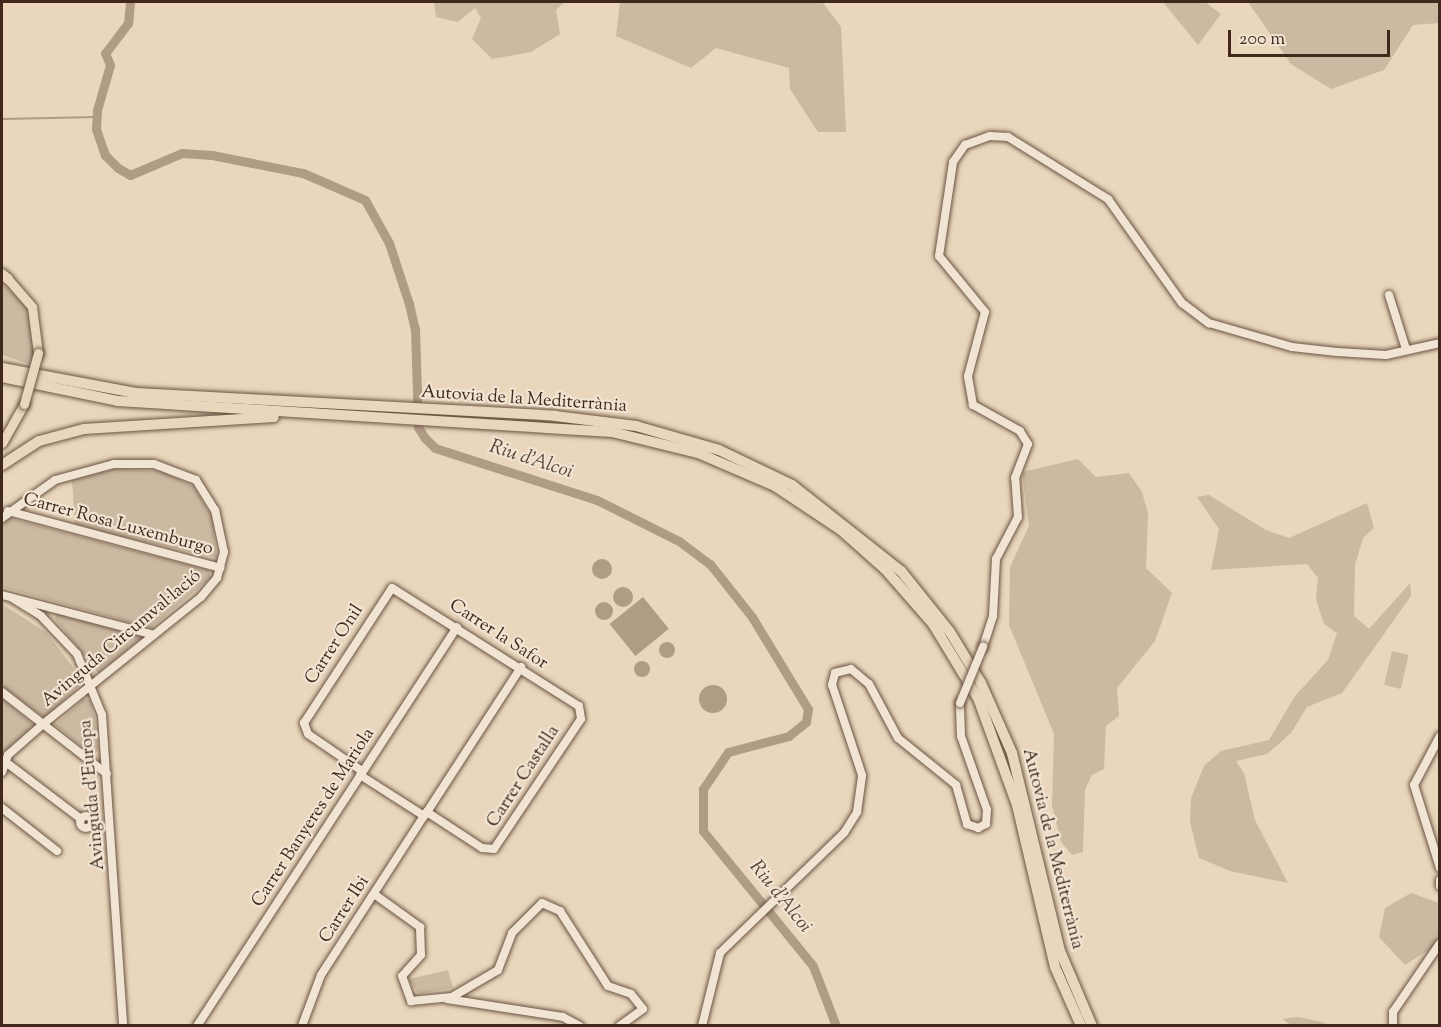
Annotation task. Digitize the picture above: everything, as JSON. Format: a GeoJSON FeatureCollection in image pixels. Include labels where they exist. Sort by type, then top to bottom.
{"type":"FeatureCollection","features":[{"type":"Feature","properties":{"kind":"highway"},"geometry":{"type":"LineString","coordinates":[[2,362],[19,372]]}},
{"type":"Feature","properties":{"kind":"highway","name":"Autovia de la Mediterrània"},"geometry":{"type":"LineString","coordinates":[[2,368],[136,393],[293,410],[555,416],[667,438],[792,485],[860,534],[924,597],[965,654],[1001,725],[1021,781],[1055,967],[1081,1026]]}},
{"type":"Feature","properties":{"kind":"highway","name":"Autovia de la Mediterrània"},"geometry":{"type":"LineString","coordinates":[[2,377],[83,397],[364,416],[561,426],[667,438]]}},
{"type":"Feature","properties":{"kind":"highway"},"geometry":{"type":"LineString","coordinates":[[2,465],[39,441],[84,429],[293,410]]}},
{"type":"Feature","properties":{"kind":"highway","name":"Autovia de la Mediterrània"},"geometry":{"type":"LineString","coordinates":[[1044,906],[1067,971],[1092,1026]]}},
{"type":"Feature","properties":{"kind":"main road"},"geometry":{"type":"LineString","coordinates":[[2,443],[24,404],[38,352],[32,307],[4,276]]}},
{"type":"Feature","properties":{"kind":"street"},"geometry":{"type":"LineString","coordinates":[[702,1026],[718,956],[848,828],[861,800],[862,775],[832,685],[837,671],[851,669],[869,684],[898,738],[956,785],[967,824],[978,828],[987,820],[987,810],[961,736],[960,703],[993,616],[996,559],[1018,517],[1015,478],[1028,444],[1020,431],[973,405],[968,376],[985,312],[939,256],[953,162],[965,145],[990,136],[1008,137],[1108,199],[1182,303],[1209,323],[1304,349],[1383,356],[1440,343]]}},
{"type":"Feature","properties":{"kind":"street"},"geometry":{"type":"LineString","coordinates":[[1389,295],[1406,349]]}},
{"type":"Feature","properties":{"kind":"street","name":"Avinguda Circumval·lació"},"geometry":{"type":"LineString","coordinates":[[2,518],[8,511],[55,480],[93,468],[169,466],[196,480],[215,510],[224,541],[221,568],[201,597],[42,725],[3,760]]}},
{"type":"Feature","properties":{"kind":"street","name":"Carrer Rosa Luxemburgo"},"geometry":{"type":"LineString","coordinates":[[8,511],[221,568]]}},
{"type":"Feature","properties":{"kind":"street","name":"Carrer la Safor"},"geometry":{"type":"LineString","coordinates":[[392,588],[579,706],[582,714]]}},
{"type":"Feature","properties":{"kind":"street","name":"Carrer Onil"},"geometry":{"type":"LineString","coordinates":[[361,773],[308,734],[305,720],[392,588]]}},
{"type":"Feature","properties":{"kind":"street"},"geometry":{"type":"LineString","coordinates":[[2,595],[154,635]]}},
{"type":"Feature","properties":{"kind":"street","name":"Avinguda d'Europa"},"geometry":{"type":"LineString","coordinates":[[14,599],[67,641],[94,685],[107,774],[121,1025]]}},
{"type":"Feature","properties":{"kind":"street","name":"Carrer Banyeres de Mariola"},"geometry":{"type":"LineString","coordinates":[[197,1026],[457,627]]}},
{"type":"Feature","properties":{"kind":"street","name":"Carrer Ibi"},"geometry":{"type":"LineString","coordinates":[[302,1026],[321,975],[521,668]]}},
{"type":"Feature","properties":{"kind":"street"},"geometry":{"type":"LineString","coordinates":[[2,692],[107,774]]}},
{"type":"Feature","properties":{"kind":"street","name":"Carrer Castalla"},"geometry":{"type":"LineString","coordinates":[[425,814],[487,850],[494,849],[582,714]]}},
{"type":"Feature","properties":{"kind":"street"},"geometry":{"type":"LineString","coordinates":[[1440,736],[1414,785],[1440,868]]}},
{"type":"Feature","properties":{"kind":"street"},"geometry":{"type":"LineString","coordinates":[[2,772],[3,760]]}},
{"type":"Feature","properties":{"kind":"street"},"geometry":{"type":"LineString","coordinates":[[3,760],[81,819]]}},
{"type":"Feature","properties":{"kind":"street"},"geometry":{"type":"LineString","coordinates":[[361,773],[425,814]]}},
{"type":"Feature","properties":{"kind":"street"},"geometry":{"type":"LineString","coordinates":[[2,808],[57,850]]}},
{"type":"Feature","properties":{"kind":"street"},"geometry":{"type":"LineString","coordinates":[[1440,880],[1440,886]]}},
{"type":"Feature","properties":{"kind":"street"},"geometry":{"type":"LineString","coordinates":[[374,894],[420,927],[421,954],[402,976],[411,1001],[446,998],[563,1017],[580,1026]]}},
{"type":"Feature","properties":{"kind":"street"},"geometry":{"type":"LineString","coordinates":[[446,998],[498,970],[512,933],[542,903],[560,911],[608,986],[631,994],[643,1009],[624,1024]]}},
{"type":"Feature","properties":{"kind":"street"},"geometry":{"type":"LineString","coordinates":[[1393,1026],[1393,1012],[1440,943]]}},
{"type":"Feature","properties":{"kind":"shaded area"},"geometry":{"type":"Polygon","coordinates":[[[434,2],[565,2],[556,10],[560,34],[531,52],[492,59],[472,39],[481,18],[475,8],[458,22],[436,17],[434,2]]]}},
{"type":"Feature","properties":{"kind":"shaded area"},"geometry":{"type":"Polygon","coordinates":[[[620,2],[823,3],[841,27],[846,132],[818,132],[790,89],[789,68],[716,48],[691,68],[616,36],[620,2]]]}},
{"type":"Feature","properties":{"kind":"shaded area"},"geometry":{"type":"Polygon","coordinates":[[[1163,2],[1205,2],[1221,14],[1198,45],[1163,2]]]}},
{"type":"Feature","properties":{"kind":"shaded area"},"geometry":{"type":"Polygon","coordinates":[[[1248,2],[1439,2],[1439,23],[1413,25],[1384,70],[1331,89],[1291,64],[1248,2]]]}},
{"type":"Feature","properties":{"kind":"shaded area"},"geometry":{"type":"Polygon","coordinates":[[[2,283],[28,308],[35,343],[32,365],[2,355],[2,283]]]}},
{"type":"Feature","properties":{"kind":"shaded area"},"geometry":{"type":"Polygon","coordinates":[[[1078,459],[1096,477],[1129,473],[1142,492],[1148,513],[1146,568],[1172,593],[1155,641],[1117,688],[1119,716],[1106,726],[1104,769],[1092,775],[1085,790],[1083,852],[1072,855],[1061,842],[1052,806],[1054,734],[1009,625],[1010,567],[1029,526],[1022,472],[1078,459]]]}},
{"type":"Feature","properties":{"kind":"shaded area"},"geometry":{"type":"Polygon","coordinates":[[[114,469],[162,471],[194,487],[212,517],[217,558],[75,526],[72,480],[114,469]]]}},
{"type":"Feature","properties":{"kind":"shaded area"},"geometry":{"type":"Polygon","coordinates":[[[1209,495],[1266,530],[1289,538],[1367,503],[1374,528],[1363,538],[1355,565],[1354,616],[1369,629],[1410,583],[1411,596],[1342,693],[1307,707],[1291,733],[1267,754],[1236,761],[1244,773],[1255,820],[1288,883],[1230,871],[1199,858],[1190,822],[1191,798],[1204,766],[1221,751],[1269,740],[1295,696],[1328,660],[1337,633],[1324,624],[1316,599],[1318,578],[1307,564],[1211,570],[1219,529],[1197,497],[1209,495]]]}},
{"type":"Feature","properties":{"kind":"shaded area"},"geometry":{"type":"Polygon","coordinates":[[[9,518],[208,570],[211,578],[151,628],[2,587],[2,524],[9,518]]]}},
{"type":"Feature","properties":{"kind":"shaded area"},"geometry":{"type":"Polygon","coordinates":[[[602,559],[609,562],[612,569],[609,576],[602,579],[595,576],[592,569],[595,562],[602,559]]]}},
{"type":"Feature","properties":{"kind":"shaded area"},"geometry":{"type":"Polygon","coordinates":[[[623,587],[630,590],[633,597],[630,604],[623,607],[616,604],[613,597],[616,590],[623,587]]]}},
{"type":"Feature","properties":{"kind":"shaded area"},"geometry":{"type":"Polygon","coordinates":[[[643,597],[669,629],[635,656],[610,624],[643,597]]]}},
{"type":"Feature","properties":{"kind":"shaded area"},"geometry":{"type":"Polygon","coordinates":[[[600,602],[608,602],[613,607],[611,618],[600,620],[595,615],[595,607],[600,602]]]}},
{"type":"Feature","properties":{"kind":"shaded area"},"geometry":{"type":"Polygon","coordinates":[[[2,604],[47,633],[84,682],[45,718],[2,686],[2,604]]]}},
{"type":"Feature","properties":{"kind":"shaded area"},"geometry":{"type":"Polygon","coordinates":[[[56,613],[142,634],[142,638],[98,673],[55,619],[56,613]]]}},
{"type":"Feature","properties":{"kind":"shaded area"},"geometry":{"type":"Polygon","coordinates":[[[667,642],[673,644],[675,650],[673,656],[667,658],[661,656],[659,650],[661,644],[667,642]]]}},
{"type":"Feature","properties":{"kind":"shaded area"},"geometry":{"type":"Polygon","coordinates":[[[1392,651],[1409,655],[1401,689],[1384,685],[1392,651]]]}},
{"type":"Feature","properties":{"kind":"shaded area"},"geometry":{"type":"Polygon","coordinates":[[[642,661],[648,663],[650,669],[648,675],[642,677],[636,675],[634,669],[636,663],[642,661]]]}},
{"type":"Feature","properties":{"kind":"shaded area"},"geometry":{"type":"Polygon","coordinates":[[[713,685],[723,689],[727,699],[723,709],[713,713],[703,709],[699,699],[703,689],[713,685]]]}},
{"type":"Feature","properties":{"kind":"shaded area"},"geometry":{"type":"Polygon","coordinates":[[[2,699],[34,725],[2,754],[2,699]]]}},
{"type":"Feature","properties":{"kind":"shaded area"},"geometry":{"type":"Polygon","coordinates":[[[84,699],[90,700],[95,719],[98,750],[93,755],[55,725],[84,699]]]}},
{"type":"Feature","properties":{"kind":"shaded area"},"geometry":{"type":"Polygon","coordinates":[[[1411,893],[1439,903],[1439,943],[1405,965],[1379,937],[1385,908],[1411,893]]]}},
{"type":"Feature","properties":{"kind":"shaded area"},"geometry":{"type":"Polygon","coordinates":[[[448,970],[453,988],[418,994],[409,979],[448,970]]]}},
{"type":"Feature","properties":{"kind":"shaded area"},"geometry":{"type":"Polygon","coordinates":[[[1298,1017],[1328,1025],[1291,1025],[1282,1019],[1298,1017]]]}},
{"type":"Feature","properties":{"kind":"waterway","name":"Riu d'Alcoi"},"geometry":{"type":"LineString","coordinates":[[130,2],[128,23],[105,53],[110,65],[97,110],[96,129],[105,155],[118,168],[130,175],[182,153],[212,155],[303,173],[365,200],[389,243],[409,304],[415,329],[418,427],[425,438],[435,448],[597,500],[679,541],[710,564],[752,617],[808,709],[806,722],[789,736],[728,752],[703,789],[703,831],[813,966],[836,1026]]}},
{"type":"Feature","properties":{"kind":"waterway"},"geometry":{"type":"LineString","coordinates":[[2,119],[96,117]]}}]}
